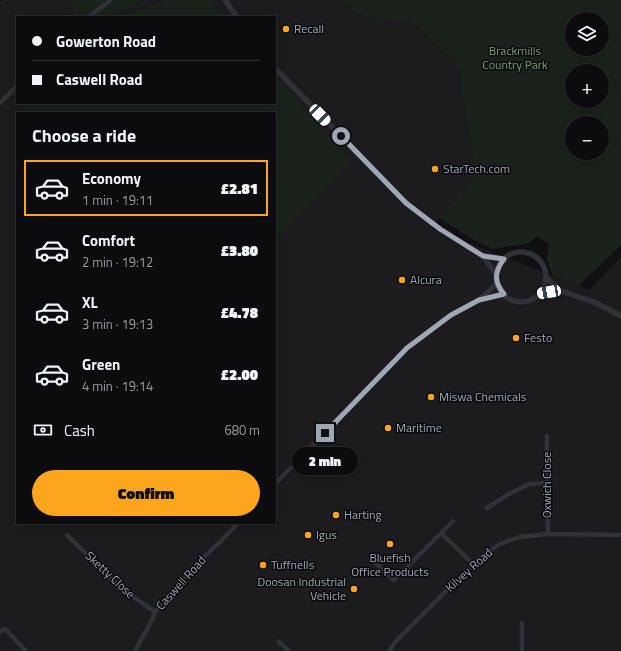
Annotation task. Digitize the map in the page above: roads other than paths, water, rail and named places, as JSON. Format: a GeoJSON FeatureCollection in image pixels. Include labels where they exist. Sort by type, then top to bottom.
{"type":"FeatureCollection","features":[{"type":"Feature","properties":{"kind":"street"},"geometry":{"type":"LineString","coordinates":[[89,16],[111,0]]}},
{"type":"Feature","properties":{"kind":"street"},"geometry":{"type":"LineString","coordinates":[[225,0],[236,16]]}},
{"type":"Feature","properties":{"kind":"street"},"geometry":{"type":"LineString","coordinates":[[276,69],[406,203],[440,229],[483,256],[496,274]]}},
{"type":"Feature","properties":{"kind":"street"},"geometry":{"type":"LineString","coordinates":[[0,103],[16,87]]}},
{"type":"Feature","properties":{"kind":"street"},"geometry":{"type":"LineString","coordinates":[[527,252],[532,254],[542,263],[546,278],[544,286],[533,298],[526,301],[518,301],[510,299],[504,294],[497,283],[496,274],[499,266],[510,254],[527,252]]}},
{"type":"Feature","properties":{"kind":"street"},"geometry":{"type":"LineString","coordinates":[[483,256],[504,259]]}},
{"type":"Feature","properties":{"kind":"street"},"geometry":{"type":"LineString","coordinates":[[546,278],[558,290],[596,303],[621,316]]}},
{"type":"Feature","properties":{"kind":"street"},"geometry":{"type":"LineString","coordinates":[[479,300],[497,283]]}},
{"type":"Feature","properties":{"kind":"street"},"geometry":{"type":"LineString","coordinates":[[539,293],[558,290]]}},
{"type":"Feature","properties":{"kind":"street"},"geometry":{"type":"LineString","coordinates":[[276,483],[407,348],[451,315],[479,300],[504,294]]}},
{"type":"Feature","properties":{"kind":"street","name":"Oxwich Close"},"geometry":{"type":"LineString","coordinates":[[547,436],[548,534]]}},
{"type":"Feature","properties":{"kind":"street"},"geometry":{"type":"LineString","coordinates":[[487,508],[507,495],[529,484],[547,483]]}},
{"type":"Feature","properties":{"kind":"street"},"geometry":{"type":"LineString","coordinates":[[372,560],[394,580],[453,521]]}},
{"type":"Feature","properties":{"kind":"street","name":"Caswell Road"},"geometry":{"type":"LineString","coordinates":[[135,651],[155,612],[173,590],[237,524]]}},
{"type":"Feature","properties":{"kind":"street"},"geometry":{"type":"LineString","coordinates":[[441,533],[473,564]]}},
{"type":"Feature","properties":{"kind":"street","name":"Kilvey Road"},"geometry":{"type":"LineString","coordinates":[[389,651],[396,641],[422,614],[473,564],[500,544],[519,537],[548,534],[621,535]]}},
{"type":"Feature","properties":{"kind":"street","name":"Sketty Close"},"geometry":{"type":"LineString","coordinates":[[67,535],[122,589],[155,612]]}},
{"type":"Feature","properties":{"kind":"street"},"geometry":{"type":"LineString","coordinates":[[522,623],[522,651]]}},
{"type":"Feature","properties":{"kind":"street"},"geometry":{"type":"LineString","coordinates":[[1,631],[5,629],[26,651]]}},
{"type":"Feature","properties":{"kind":"street"},"geometry":{"type":"LineString","coordinates":[[279,642],[289,651]]}},
{"type":"Feature","properties":{"kind":"place","name":"Recall"},"geometry":{"type":"Point","coordinates":[286,29]}},
{"type":"Feature","properties":{"kind":"place","name":"StarTech.com"},"geometry":{"type":"Point","coordinates":[435,169]}},
{"type":"Feature","properties":{"kind":"place","name":"Alcura"},"geometry":{"type":"Point","coordinates":[402,280]}},
{"type":"Feature","properties":{"kind":"place","name":"Festo"},"geometry":{"type":"Point","coordinates":[516,338]}},
{"type":"Feature","properties":{"kind":"place","name":"Miswa Chemicals"},"geometry":{"type":"Point","coordinates":[431,397]}},
{"type":"Feature","properties":{"kind":"place","name":"Maritime"},"geometry":{"type":"Point","coordinates":[388,428]}},
{"type":"Feature","properties":{"kind":"place","name":"Harting"},"geometry":{"type":"Point","coordinates":[336,515]}},
{"type":"Feature","properties":{"kind":"place","name":"Igus"},"geometry":{"type":"Point","coordinates":[308,535]}},
{"type":"Feature","properties":{"kind":"place","name":"Bluefish Office Products"},"geometry":{"type":"Point","coordinates":[390,544]}},
{"type":"Feature","properties":{"kind":"place","name":"Tuffnells"},"geometry":{"type":"Point","coordinates":[263,565]}},
{"type":"Feature","properties":{"kind":"place","name":"Doosan Industrial Vehicle"},"geometry":{"type":"Point","coordinates":[354,589]}},
{"type":"Feature","properties":{"kind":"park label","name":"Brackmills Country Park"},"geometry":{"type":"Point","coordinates":[515,58]}}]}
